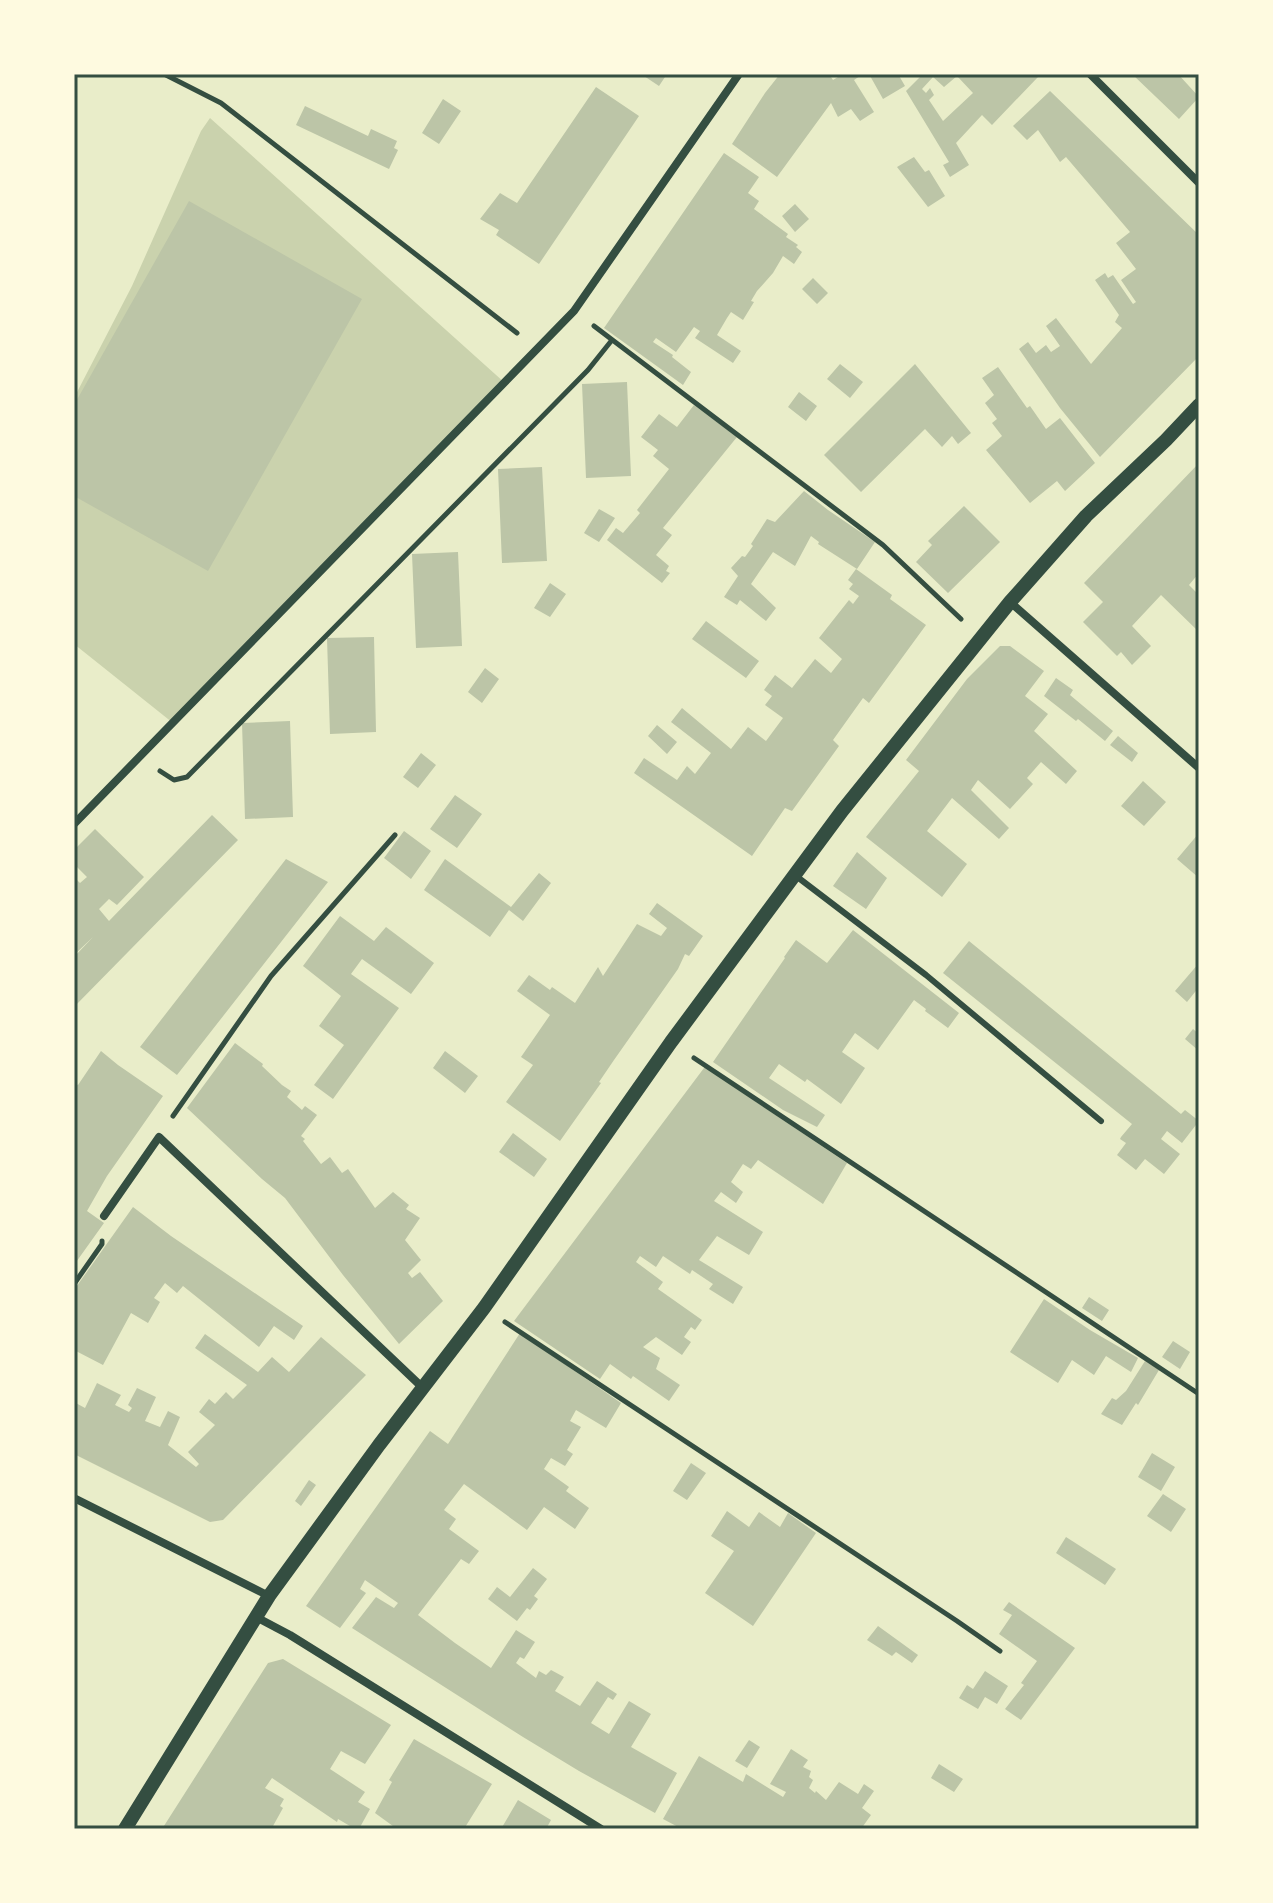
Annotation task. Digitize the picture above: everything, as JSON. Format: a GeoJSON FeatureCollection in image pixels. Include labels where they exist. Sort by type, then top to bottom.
{"type":"FeatureCollection","features":[{"type":"Feature","properties":{"kind":"street"},"geometry":{"type":"LineString","coordinates":[[74,824],[574,311],[739,74]]}},
{"type":"Feature","properties":{"kind":"street"},"geometry":{"type":"LineString","coordinates":[[1090,74],[1199,183]]}},
{"type":"Feature","properties":{"kind":"street"},"geometry":{"type":"LineString","coordinates":[[125,1829],[269,1596],[484,1308],[671,1042],[842,811],[1010,602],[1086,516],[1199,405]]}},
{"type":"Feature","properties":{"kind":"street"},"geometry":{"type":"LineString","coordinates":[[1010,602],[1199,768]]}},
{"type":"Feature","properties":{"kind":"street"},"geometry":{"type":"LineString","coordinates":[[104,1216],[159,1137],[423,1388]]}},
{"type":"Feature","properties":{"kind":"street"},"geometry":{"type":"LineString","coordinates":[[74,1498],[269,1596]]}},
{"type":"Feature","properties":{"kind":"street"},"geometry":{"type":"LineString","coordinates":[[256,1617],[303,1643],[601,1829]]}},
{"type":"Feature","properties":{"kind":"lane"},"geometry":{"type":"LineString","coordinates":[[795,875],[926,975],[1101,1121]]}},
{"type":"Feature","properties":{"kind":"path"},"geometry":{"type":"LineString","coordinates":[[164,74],[221,103],[537,349]]}},
{"type":"Feature","properties":{"kind":"path"},"geometry":{"type":"LineString","coordinates":[[574,311],[883,545],[981,639]]}},
{"type":"Feature","properties":{"kind":"path"},"geometry":{"type":"LineString","coordinates":[[138,759],[174,780],[187,777],[588,370],[612,340]]}},
{"type":"Feature","properties":{"kind":"path"},"geometry":{"type":"LineString","coordinates":[[159,1137],[271,976],[395,835]]}},
{"type":"Feature","properties":{"kind":"path"},"geometry":{"type":"LineString","coordinates":[[671,1042],[1199,1394]]}},
{"type":"Feature","properties":{"kind":"path"},"geometry":{"type":"LineString","coordinates":[[74,1284],[102,1244],[104,1216]]}},
{"type":"Feature","properties":{"kind":"path"},"geometry":{"type":"LineString","coordinates":[[484,1308],[1000,1651]]}},
{"type":"Feature","properties":{"kind":"green space"},"geometry":{"type":"Polygon","coordinates":[[[210,118],[505,383],[173,723],[74,644],[74,398],[132,286],[201,131],[210,118]]]}},
{"type":"Feature","properties":{"kind":"building"},"geometry":{"type":"Polygon","coordinates":[[[641,74],[667,74],[659,86],[641,74]]]}},
{"type":"Feature","properties":{"kind":"building"},"geometry":{"type":"Polygon","coordinates":[[[780,74],[829,74],[833,80],[843,74],[863,74],[854,80],[874,112],[860,121],[851,109],[838,117],[831,103],[777,177],[732,144],[780,74]]]}},
{"type":"Feature","properties":{"kind":"building"},"geometry":{"type":"Polygon","coordinates":[[[869,74],[898,74],[905,86],[883,99],[869,74]]]}},
{"type":"Feature","properties":{"kind":"building"},"geometry":{"type":"Polygon","coordinates":[[[923,74],[1035,74],[1038,77],[992,125],[982,115],[956,143],[969,165],[950,177],[943,165],[949,162],[906,91],[923,74]],[[957,76],[944,87],[933,77],[922,89],[926,93],[930,88],[934,95],[929,100],[943,121],[973,93],[957,76]]]}},
{"type":"Feature","properties":{"kind":"building"},"geometry":{"type":"Polygon","coordinates":[[[1132,74],[1178,74],[1199,97],[1179,119],[1132,74]]]}},
{"type":"Feature","properties":{"kind":"building"},"geometry":{"type":"Polygon","coordinates":[[[596,87],[639,116],[539,264],[496,235],[499,230],[480,219],[500,193],[517,203],[596,87]]]}},
{"type":"Feature","properties":{"kind":"building"},"geometry":{"type":"Polygon","coordinates":[[[1050,91],[1199,235],[1199,356],[1100,457],[1060,408],[1019,349],[1028,342],[1036,353],[1046,345],[1051,352],[1060,346],[1046,326],[1056,318],[1091,364],[1122,328],[1115,322],[1119,315],[1095,280],[1105,273],[1108,278],[1113,275],[1133,304],[1136,302],[1121,280],[1136,269],[1116,243],[1130,232],[1066,157],[1060,162],[1038,130],[1027,140],[1013,126],[1050,91]]]}},
{"type":"Feature","properties":{"kind":"building"},"geometry":{"type":"Polygon","coordinates":[[[443,99],[461,111],[439,144],[422,133],[443,99]]]}},
{"type":"Feature","properties":{"kind":"building"},"geometry":{"type":"Polygon","coordinates":[[[305,106],[368,136],[371,129],[397,141],[394,148],[398,150],[389,169],[296,125],[305,106]]]}},
{"type":"Feature","properties":{"kind":"building"},"geometry":{"type":"Polygon","coordinates":[[[724,153],[759,177],[748,193],[759,201],[754,209],[788,234],[786,237],[802,252],[794,264],[783,256],[757,291],[743,320],[731,312],[727,318],[717,335],[741,351],[733,363],[695,338],[700,331],[694,327],[676,352],[656,338],[653,342],[691,372],[683,385],[604,328],[724,153]]]}},
{"type":"Feature","properties":{"kind":"building"},"geometry":{"type":"Polygon","coordinates":[[[914,157],[925,172],[929,170],[945,196],[928,207],[897,167],[914,157]]]}},
{"type":"Feature","properties":{"kind":"building"},"geometry":{"type":"Polygon","coordinates":[[[189,201],[362,299],[208,571],[74,496],[74,405],[189,201]]]}},
{"type":"Feature","properties":{"kind":"building"},"geometry":{"type":"Polygon","coordinates":[[[795,204],[809,219],[795,232],[782,216],[795,204]]]}},
{"type":"Feature","properties":{"kind":"building"},"geometry":{"type":"Polygon","coordinates":[[[813,278],[828,293],[817,304],[802,289],[813,278]]]}},
{"type":"Feature","properties":{"kind":"building"},"geometry":{"type":"Polygon","coordinates":[[[840,364],[863,382],[850,398],[827,379],[840,364]]]}},
{"type":"Feature","properties":{"kind":"building"},"geometry":{"type":"Polygon","coordinates":[[[915,364],[971,433],[958,444],[952,436],[942,447],[925,429],[861,492],[824,455],[915,364]]]}},
{"type":"Feature","properties":{"kind":"building"},"geometry":{"type":"Polygon","coordinates":[[[998,367],[1046,429],[1060,418],[1095,463],[1065,491],[1057,481],[1030,503],[986,450],[1002,436],[992,423],[997,419],[985,403],[994,395],[982,378],[998,367]]]}},
{"type":"Feature","properties":{"kind":"building"},"geometry":{"type":"Polygon","coordinates":[[[627,382],[631,476],[586,478],[582,384],[627,382]]]}},
{"type":"Feature","properties":{"kind":"building"},"geometry":{"type":"Polygon","coordinates":[[[799,392],[817,406],[806,421],[788,407],[799,392]]]}},
{"type":"Feature","properties":{"kind":"building"},"geometry":{"type":"Polygon","coordinates":[[[694,405],[737,437],[663,528],[672,535],[656,555],[669,566],[666,571],[670,573],[662,583],[607,540],[616,528],[623,533],[669,469],[653,456],[658,450],[641,437],[659,414],[677,427],[694,405]]]}},
{"type":"Feature","properties":{"kind":"building"},"geometry":{"type":"Polygon","coordinates":[[[1199,463],[1199,573],[1189,585],[1199,595],[1199,632],[1161,595],[1132,626],[1151,646],[1132,665],[1121,652],[1117,656],[1083,622],[1103,602],[1084,583],[1199,463]]]}},
{"type":"Feature","properties":{"kind":"building"},"geometry":{"type":"Polygon","coordinates":[[[542,467],[547,561],[502,563],[498,469],[542,467]]]}},
{"type":"Feature","properties":{"kind":"building"},"geometry":{"type":"Polygon","coordinates":[[[804,491],[875,542],[857,569],[818,544],[811,536],[795,566],[773,552],[751,584],[776,608],[766,621],[740,600],[737,605],[724,597],[738,576],[731,568],[742,556],[745,557],[767,519],[775,522],[804,491]]]}},
{"type":"Feature","properties":{"kind":"building"},"geometry":{"type":"Polygon","coordinates":[[[964,506],[1000,542],[948,593],[916,562],[932,545],[928,541],[964,506]]]}},
{"type":"Feature","properties":{"kind":"building"},"geometry":{"type":"Polygon","coordinates":[[[599,509],[615,518],[599,542],[584,533],[599,509]]]}},
{"type":"Feature","properties":{"kind":"building"},"geometry":{"type":"Polygon","coordinates":[[[458,552],[462,646],[416,648],[412,554],[458,552]]]}},
{"type":"Feature","properties":{"kind":"building"},"geometry":{"type":"Polygon","coordinates":[[[856,569],[926,625],[869,703],[863,698],[833,740],[839,746],[792,811],[785,808],[752,856],[634,773],[644,758],[677,780],[687,766],[695,774],[711,753],[671,722],[682,708],[731,749],[748,727],[766,741],[783,718],[765,705],[772,696],[764,690],[775,675],[792,688],[815,659],[831,673],[842,659],[819,638],[849,600],[853,604],[859,596],[849,589],[853,584],[848,580],[856,569]]]}},
{"type":"Feature","properties":{"kind":"building"},"geometry":{"type":"Polygon","coordinates":[[[550,583],[566,594],[550,617],[534,608],[550,583]]]}},
{"type":"Feature","properties":{"kind":"building"},"geometry":{"type":"Polygon","coordinates":[[[706,621],[759,661],[746,678],[692,639],[706,621]]]}},
{"type":"Feature","properties":{"kind":"building"},"geometry":{"type":"Polygon","coordinates":[[[374,637],[376,732],[330,734],[327,638],[374,637]]]}},
{"type":"Feature","properties":{"kind":"building"},"geometry":{"type":"Polygon","coordinates":[[[1000,646],[1010,646],[1044,671],[1025,696],[1048,714],[1034,731],[1077,771],[1066,784],[1041,762],[1027,778],[1033,784],[1010,809],[978,780],[971,790],[1009,828],[999,839],[952,798],[927,831],[967,864],[942,897],[866,837],[919,771],[906,760],[967,679],[1000,646]]]}},
{"type":"Feature","properties":{"kind":"building"},"geometry":{"type":"Polygon","coordinates":[[[485,668],[499,679],[482,703],[468,692],[485,668]]]}},
{"type":"Feature","properties":{"kind":"building"},"geometry":{"type":"Polygon","coordinates":[[[1056,678],[1073,690],[1070,695],[1113,731],[1105,741],[1044,696],[1056,678]]]}},
{"type":"Feature","properties":{"kind":"building"},"geometry":{"type":"Polygon","coordinates":[[[290,721],[293,817],[245,819],[242,723],[290,721]]]}},
{"type":"Feature","properties":{"kind":"building"},"geometry":{"type":"Polygon","coordinates":[[[657,725],[677,742],[667,754],[648,736],[657,725]]]}},
{"type":"Feature","properties":{"kind":"building"},"geometry":{"type":"Polygon","coordinates":[[[1118,736],[1138,753],[1132,762],[1110,745],[1118,736]]]}},
{"type":"Feature","properties":{"kind":"building"},"geometry":{"type":"Polygon","coordinates":[[[421,753],[436,765],[418,788],[403,777],[421,753]]]}},
{"type":"Feature","properties":{"kind":"building"},"geometry":{"type":"Polygon","coordinates":[[[1143,781],[1166,802],[1144,826],[1121,806],[1143,781]]]}},
{"type":"Feature","properties":{"kind":"building"},"geometry":{"type":"Polygon","coordinates":[[[455,795],[482,814],[457,848],[430,829],[455,795]]]}},
{"type":"Feature","properties":{"kind":"building"},"geometry":{"type":"Polygon","coordinates":[[[212,815],[238,840],[74,1007],[74,957],[93,937],[74,955],[74,883],[77,880],[80,883],[87,877],[74,864],[74,850],[95,829],[144,877],[117,905],[109,899],[99,909],[109,921],[212,815]]]}},
{"type":"Feature","properties":{"kind":"building"},"geometry":{"type":"Polygon","coordinates":[[[404,831],[431,851],[411,879],[384,858],[404,831]]]}},
{"type":"Feature","properties":{"kind":"building"},"geometry":{"type":"Polygon","coordinates":[[[1199,833],[1199,878],[1177,859],[1199,833]]]}},
{"type":"Feature","properties":{"kind":"building"},"geometry":{"type":"Polygon","coordinates":[[[857,852],[887,878],[866,909],[833,886],[857,852]]]}},
{"type":"Feature","properties":{"kind":"building"},"geometry":{"type":"Polygon","coordinates":[[[286,859],[328,882],[177,1075],[140,1047],[286,859]]]}},
{"type":"Feature","properties":{"kind":"building"},"geometry":{"type":"Polygon","coordinates":[[[445,859],[511,907],[539,873],[551,883],[523,921],[509,910],[490,937],[424,890],[445,859]]]}},
{"type":"Feature","properties":{"kind":"building"},"geometry":{"type":"Polygon","coordinates":[[[657,903],[703,936],[689,956],[685,954],[678,969],[560,1141],[506,1102],[533,1065],[521,1057],[550,1015],[517,991],[529,975],[575,1003],[598,967],[603,976],[637,924],[661,936],[667,928],[649,914],[657,903]]]}},
{"type":"Feature","properties":{"kind":"building"},"geometry":{"type":"Polygon","coordinates":[[[340,916],[374,941],[386,927],[434,963],[411,994],[362,959],[351,974],[399,1008],[333,1099],[314,1085],[344,1045],[319,1026],[341,996],[303,966],[340,916]]]}},
{"type":"Feature","properties":{"kind":"building"},"geometry":{"type":"Polygon","coordinates":[[[853,930],[959,1013],[948,1028],[914,1000],[878,1050],[855,1033],[842,1052],[865,1068],[841,1104],[807,1079],[805,1082],[779,1064],[769,1078],[825,1115],[817,1127],[783,1110],[713,1062],[796,940],[827,963],[853,930]]]}},
{"type":"Feature","properties":{"kind":"building"},"geometry":{"type":"Polygon","coordinates":[[[969,941],[1181,1114],[1185,1110],[1199,1121],[1182,1143],[1167,1131],[1161,1139],[1180,1154],[1164,1174],[1145,1159],[1136,1170],[1117,1155],[1126,1143],[1120,1139],[1132,1124],[943,973],[969,941]]]}},
{"type":"Feature","properties":{"kind":"building"},"geometry":{"type":"Polygon","coordinates":[[[1199,963],[1199,987],[1187,1002],[1175,991],[1199,963]]]}},
{"type":"Feature","properties":{"kind":"building"},"geometry":{"type":"Polygon","coordinates":[[[1193,1029],[1199,1034],[1199,1051],[1185,1039],[1193,1029]]]}},
{"type":"Feature","properties":{"kind":"building"},"geometry":{"type":"Polygon","coordinates":[[[235,1043],[291,1091],[287,1097],[302,1110],[305,1106],[317,1115],[301,1136],[321,1164],[330,1157],[342,1173],[348,1169],[375,1208],[393,1192],[409,1205],[406,1209],[420,1218],[405,1240],[421,1260],[408,1273],[412,1278],[420,1272],[443,1301],[399,1344],[285,1198],[187,1108],[235,1043]]]}},
{"type":"Feature","properties":{"kind":"building"},"geometry":{"type":"Polygon","coordinates":[[[101,1051],[163,1096],[107,1176],[87,1211],[104,1223],[74,1265],[74,1083],[78,1085],[101,1051]]]}},
{"type":"Feature","properties":{"kind":"building"},"geometry":{"type":"Polygon","coordinates":[[[445,1051],[478,1076],[465,1093],[433,1068],[445,1051]]]}},
{"type":"Feature","properties":{"kind":"building"},"geometry":{"type":"Polygon","coordinates":[[[707,1064],[756,1102],[847,1163],[823,1204],[758,1160],[751,1169],[743,1164],[731,1182],[743,1192],[736,1203],[721,1192],[714,1201],[763,1232],[749,1255],[717,1236],[699,1260],[743,1287],[733,1304],[709,1289],[713,1284],[692,1270],[690,1274],[663,1256],[656,1267],[640,1256],[636,1262],[663,1282],[658,1289],[702,1320],[695,1330],[691,1327],[684,1337],[691,1342],[682,1355],[656,1337],[643,1347],[660,1358],[656,1369],[680,1385],[669,1401],[610,1364],[600,1379],[514,1321],[707,1064]]]}},
{"type":"Feature","properties":{"kind":"building"},"geometry":{"type":"Polygon","coordinates":[[[513,1133],[547,1159],[534,1177],[499,1152],[513,1133]]]}},
{"type":"Feature","properties":{"kind":"building"},"geometry":{"type":"Polygon","coordinates":[[[133,1207],[303,1326],[294,1340],[274,1326],[259,1347],[183,1286],[177,1293],[165,1283],[154,1298],[160,1302],[148,1323],[131,1313],[103,1365],[74,1350],[74,1290],[133,1207]]]}},
{"type":"Feature","properties":{"kind":"building"},"geometry":{"type":"Polygon","coordinates":[[[1089,1297],[1109,1310],[1102,1321],[1082,1308],[1089,1297]]]}},
{"type":"Feature","properties":{"kind":"building"},"geometry":{"type":"Polygon","coordinates":[[[1044,1299],[1138,1358],[1131,1372],[1106,1356],[1094,1375],[1072,1360],[1058,1383],[1010,1352],[1044,1299]]]}},
{"type":"Feature","properties":{"kind":"building"},"geometry":{"type":"Polygon","coordinates":[[[520,1333],[621,1403],[606,1428],[576,1410],[570,1421],[581,1427],[567,1450],[573,1454],[565,1466],[551,1458],[544,1469],[569,1487],[566,1491],[589,1508],[575,1529],[544,1507],[527,1530],[464,1484],[444,1510],[456,1519],[449,1529],[479,1551],[469,1564],[461,1559],[418,1615],[491,1668],[516,1630],[535,1642],[524,1659],[520,1657],[516,1663],[536,1678],[539,1671],[546,1675],[551,1670],[564,1677],[555,1691],[580,1706],[597,1681],[617,1694],[613,1700],[608,1697],[591,1723],[609,1734],[629,1701],[651,1714],[631,1747],[677,1773],[655,1813],[523,1737],[352,1628],[376,1597],[394,1608],[398,1603],[365,1580],[360,1589],[366,1593],[340,1628],[306,1606],[430,1431],[448,1444],[520,1333]]]}},
{"type":"Feature","properties":{"kind":"building"},"geometry":{"type":"Polygon","coordinates":[[[205,1334],[258,1372],[272,1357],[289,1372],[321,1337],[366,1375],[223,1520],[210,1522],[74,1454],[74,1402],[85,1408],[97,1383],[121,1395],[115,1405],[129,1412],[132,1408],[128,1405],[137,1388],[156,1397],[145,1421],[160,1427],[168,1411],[180,1417],[168,1445],[196,1467],[199,1464],[188,1452],[215,1425],[199,1412],[209,1399],[215,1404],[226,1392],[233,1399],[247,1385],[195,1348],[205,1334]]]}},
{"type":"Feature","properties":{"kind":"building"},"geometry":{"type":"Polygon","coordinates":[[[1173,1341],[1190,1352],[1180,1369],[1162,1357],[1173,1341]]]}},
{"type":"Feature","properties":{"kind":"building"},"geometry":{"type":"Polygon","coordinates":[[[1145,1361],[1159,1370],[1122,1425],[1101,1414],[1112,1398],[1116,1400],[1126,1391],[1145,1361]]]}},
{"type":"Feature","properties":{"kind":"building"},"geometry":{"type":"Polygon","coordinates":[[[1152,1453],[1175,1467],[1161,1491],[1138,1477],[1152,1453]]]}},
{"type":"Feature","properties":{"kind":"building"},"geometry":{"type":"Polygon","coordinates":[[[691,1463],[706,1473],[687,1500],[673,1491],[691,1463]]]}},
{"type":"Feature","properties":{"kind":"building"},"geometry":{"type":"Polygon","coordinates":[[[309,1480],[316,1485],[301,1506],[295,1501],[309,1480]]]}},
{"type":"Feature","properties":{"kind":"building"},"geometry":{"type":"Polygon","coordinates":[[[1163,1494],[1186,1509],[1171,1532],[1147,1516],[1163,1494]]]}},
{"type":"Feature","properties":{"kind":"building"},"geometry":{"type":"Polygon","coordinates":[[[727,1511],[749,1527],[759,1512],[780,1527],[788,1513],[816,1533],[753,1626],[705,1593],[734,1551],[711,1536],[727,1511]]]}},
{"type":"Feature","properties":{"kind":"building"},"geometry":{"type":"Polygon","coordinates":[[[1066,1537],[1116,1569],[1105,1585],[1056,1553],[1066,1537]]]}},
{"type":"Feature","properties":{"kind":"building"},"geometry":{"type":"Polygon","coordinates":[[[533,1568],[547,1579],[534,1596],[538,1599],[517,1621],[488,1599],[497,1587],[510,1597],[533,1568]]]}},
{"type":"Feature","properties":{"kind":"building"},"geometry":{"type":"Polygon","coordinates":[[[1009,1602],[1075,1648],[1021,1720],[1005,1709],[1024,1685],[1021,1683],[1037,1661],[999,1634],[1012,1615],[1003,1610],[1009,1602]]]}},
{"type":"Feature","properties":{"kind":"building"},"geometry":{"type":"Polygon","coordinates":[[[878,1626],[918,1655],[912,1663],[896,1652],[892,1656],[867,1640],[878,1626]]]}},
{"type":"Feature","properties":{"kind":"building"},"geometry":{"type":"Polygon","coordinates":[[[283,1659],[391,1725],[365,1764],[341,1751],[330,1769],[365,1792],[358,1802],[370,1809],[359,1829],[338,1819],[337,1822],[272,1778],[265,1788],[284,1799],[280,1806],[283,1808],[273,1826],[277,1829],[162,1829],[268,1663],[283,1659]]]}},
{"type":"Feature","properties":{"kind":"building"},"geometry":{"type":"Polygon","coordinates":[[[985,1671],[1008,1686],[997,1704],[985,1697],[978,1709],[959,1698],[967,1685],[973,1689],[985,1671]]]}},
{"type":"Feature","properties":{"kind":"building"},"geometry":{"type":"Polygon","coordinates":[[[414,1739],[492,1784],[464,1829],[397,1829],[375,1813],[392,1782],[389,1780],[414,1739]]]}},
{"type":"Feature","properties":{"kind":"building"},"geometry":{"type":"Polygon","coordinates":[[[749,1740],[760,1747],[747,1768],[735,1761],[749,1740]]]}},
{"type":"Feature","properties":{"kind":"building"},"geometry":{"type":"Polygon","coordinates":[[[791,1749],[808,1760],[803,1767],[811,1771],[809,1777],[813,1780],[809,1788],[826,1800],[839,1782],[858,1794],[864,1784],[874,1791],[862,1808],[871,1815],[861,1829],[682,1829],[663,1819],[699,1756],[743,1782],[746,1774],[783,1797],[786,1792],[770,1784],[791,1749]]]}},
{"type":"Feature","properties":{"kind":"building"},"geometry":{"type":"Polygon","coordinates":[[[939,1764],[963,1779],[954,1792],[931,1778],[939,1764]]]}},
{"type":"Feature","properties":{"kind":"building"},"geometry":{"type":"Polygon","coordinates":[[[518,1800],[551,1820],[546,1829],[501,1829],[518,1800]]]}}]}
